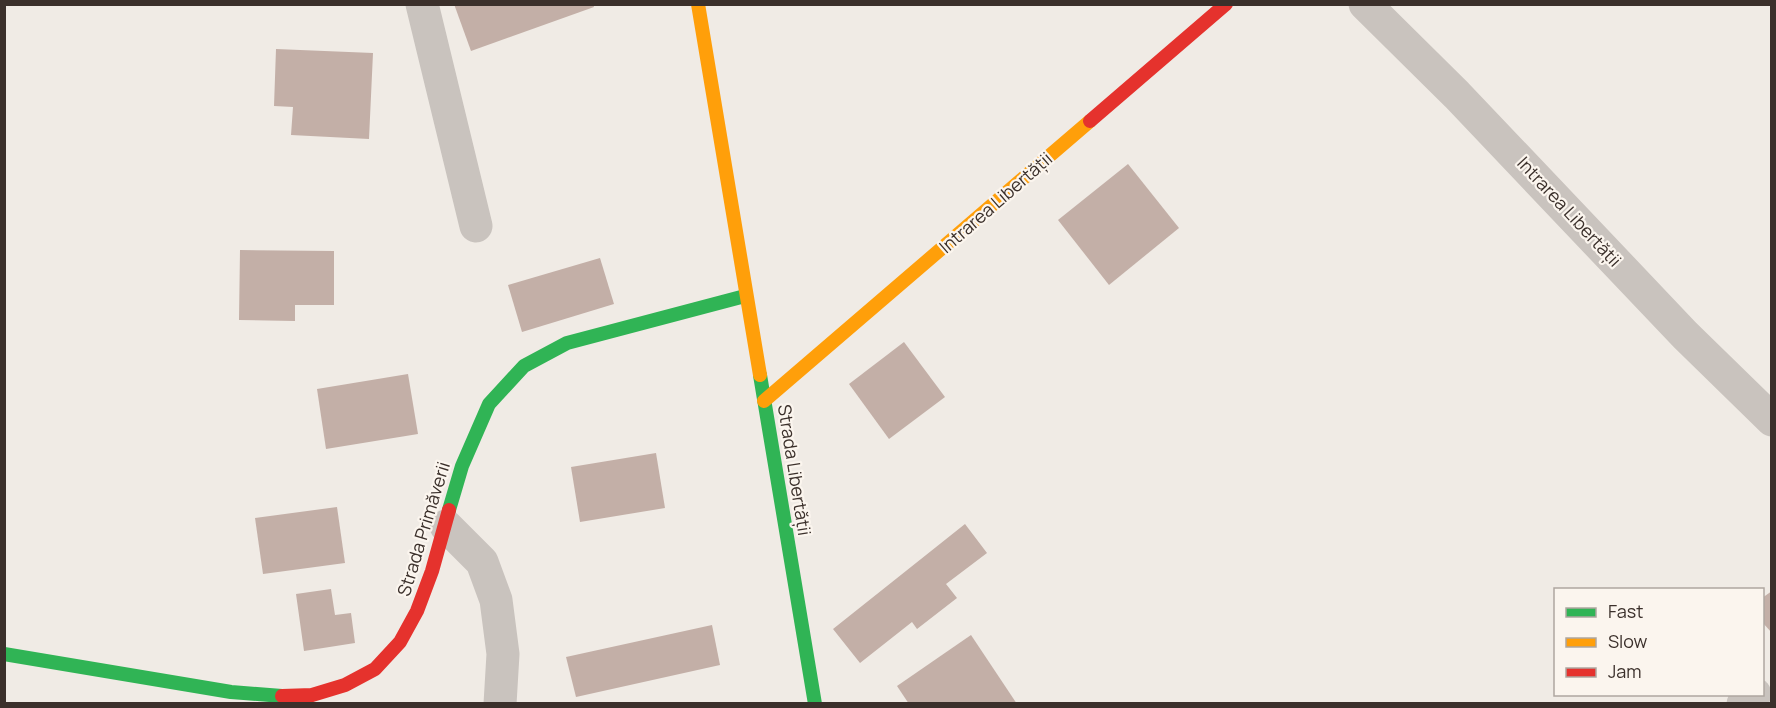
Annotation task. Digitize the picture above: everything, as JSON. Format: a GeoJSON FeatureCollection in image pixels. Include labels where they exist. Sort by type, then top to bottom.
{"type":"FeatureCollection","features":[{"type":"Feature","properties":{"kind":"street"},"geometry":{"type":"LineString","coordinates":[[422,4],[476,226]]}},
{"type":"Feature","properties":{"kind":"street","name":"Strada Libertății"},"geometry":{"type":"LineString","coordinates":[[698,4],[736,243],[815,704]]}},
{"type":"Feature","properties":{"kind":"street","name":"Intrarea Libertății"},"geometry":{"type":"LineString","coordinates":[[764,401],[1226,4]]}},
{"type":"Feature","properties":{"kind":"street","name":"Intrarea Libertății"},"geometry":{"type":"LineString","coordinates":[[1365,4],[1457,94],[1685,335],[1772,420]]}},
{"type":"Feature","properties":{"kind":"street","name":"Strada Primăverii"},"geometry":{"type":"LineString","coordinates":[[4,654],[230,698],[312,695],[345,685],[375,669],[400,642],[417,611],[432,571],[462,466],[489,404],[524,366],[567,343],[745,296]]}},
{"type":"Feature","properties":{"kind":"street"},"geometry":{"type":"LineString","coordinates":[[446,526],[482,562],[496,600],[503,654],[500,704]]}},
{"type":"Feature","properties":{"kind":"building"},"geometry":{"type":"Polygon","coordinates":[[[454,4],[593,4],[594,7],[471,51],[454,4]]]}},
{"type":"Feature","properties":{"kind":"building"},"geometry":{"type":"Polygon","coordinates":[[[276,49],[373,53],[369,139],[291,135],[293,107],[274,106],[276,49]]]}},
{"type":"Feature","properties":{"kind":"building"},"geometry":{"type":"Polygon","coordinates":[[[1128,164],[1179,228],[1109,285],[1058,220],[1128,164]]]}},
{"type":"Feature","properties":{"kind":"building"},"geometry":{"type":"Polygon","coordinates":[[[240,250],[334,251],[334,305],[295,305],[295,321],[239,320],[240,250]]]}},
{"type":"Feature","properties":{"kind":"building"},"geometry":{"type":"Polygon","coordinates":[[[600,258],[614,304],[522,332],[508,285],[600,258]]]}},
{"type":"Feature","properties":{"kind":"building"},"geometry":{"type":"Polygon","coordinates":[[[904,342],[945,397],[889,439],[849,384],[904,342]]]}},
{"type":"Feature","properties":{"kind":"building"},"geometry":{"type":"Polygon","coordinates":[[[408,374],[418,434],[326,449],[317,389],[408,374]]]}},
{"type":"Feature","properties":{"kind":"building"},"geometry":{"type":"Polygon","coordinates":[[[656,453],[665,508],[580,522],[571,467],[656,453]]]}},
{"type":"Feature","properties":{"kind":"building"},"geometry":{"type":"Polygon","coordinates":[[[337,507],[345,563],[263,574],[255,518],[337,507]]]}},
{"type":"Feature","properties":{"kind":"building"},"geometry":{"type":"Polygon","coordinates":[[[965,524],[987,553],[946,584],[957,598],[917,629],[912,622],[860,663],[833,629],[965,524]]]}},
{"type":"Feature","properties":{"kind":"building"},"geometry":{"type":"Polygon","coordinates":[[[331,589],[335,615],[351,613],[355,643],[304,651],[296,594],[331,589]]]}},
{"type":"Feature","properties":{"kind":"building"},"geometry":{"type":"Polygon","coordinates":[[[1772,591],[1772,633],[1764,624],[1764,597],[1772,591]]]}},
{"type":"Feature","properties":{"kind":"building"},"geometry":{"type":"Polygon","coordinates":[[[712,625],[720,665],[576,697],[566,657],[712,625]]]}},
{"type":"Feature","properties":{"kind":"building"},"geometry":{"type":"Polygon","coordinates":[[[971,635],[1017,704],[909,704],[897,686],[971,635]]]}},
{"type":"Feature","properties":{"kind":"traffic: fast"},"geometry":{"type":"LineString","coordinates":[[449,510],[462,466],[489,404],[524,366],[567,343],[745,296]]}},
{"type":"Feature","properties":{"kind":"traffic: fast"},"geometry":{"type":"LineString","coordinates":[[760,375],[815,704]]}},
{"type":"Feature","properties":{"kind":"traffic: fast"},"geometry":{"type":"LineString","coordinates":[[4,654],[231,692],[282,696]]}},
{"type":"Feature","properties":{"kind":"traffic: slow"},"geometry":{"type":"LineString","coordinates":[[698,4],[760,375]]}},
{"type":"Feature","properties":{"kind":"traffic: slow"},"geometry":{"type":"LineString","coordinates":[[764,401],[1090,121]]}},
{"type":"Feature","properties":{"kind":"traffic: jam"},"geometry":{"type":"LineString","coordinates":[[1090,121],[1226,4]]}},
{"type":"Feature","properties":{"kind":"traffic: jam"},"geometry":{"type":"LineString","coordinates":[[282,696],[312,695],[345,685],[375,669],[400,642],[417,611],[432,571],[449,510]]}}]}
